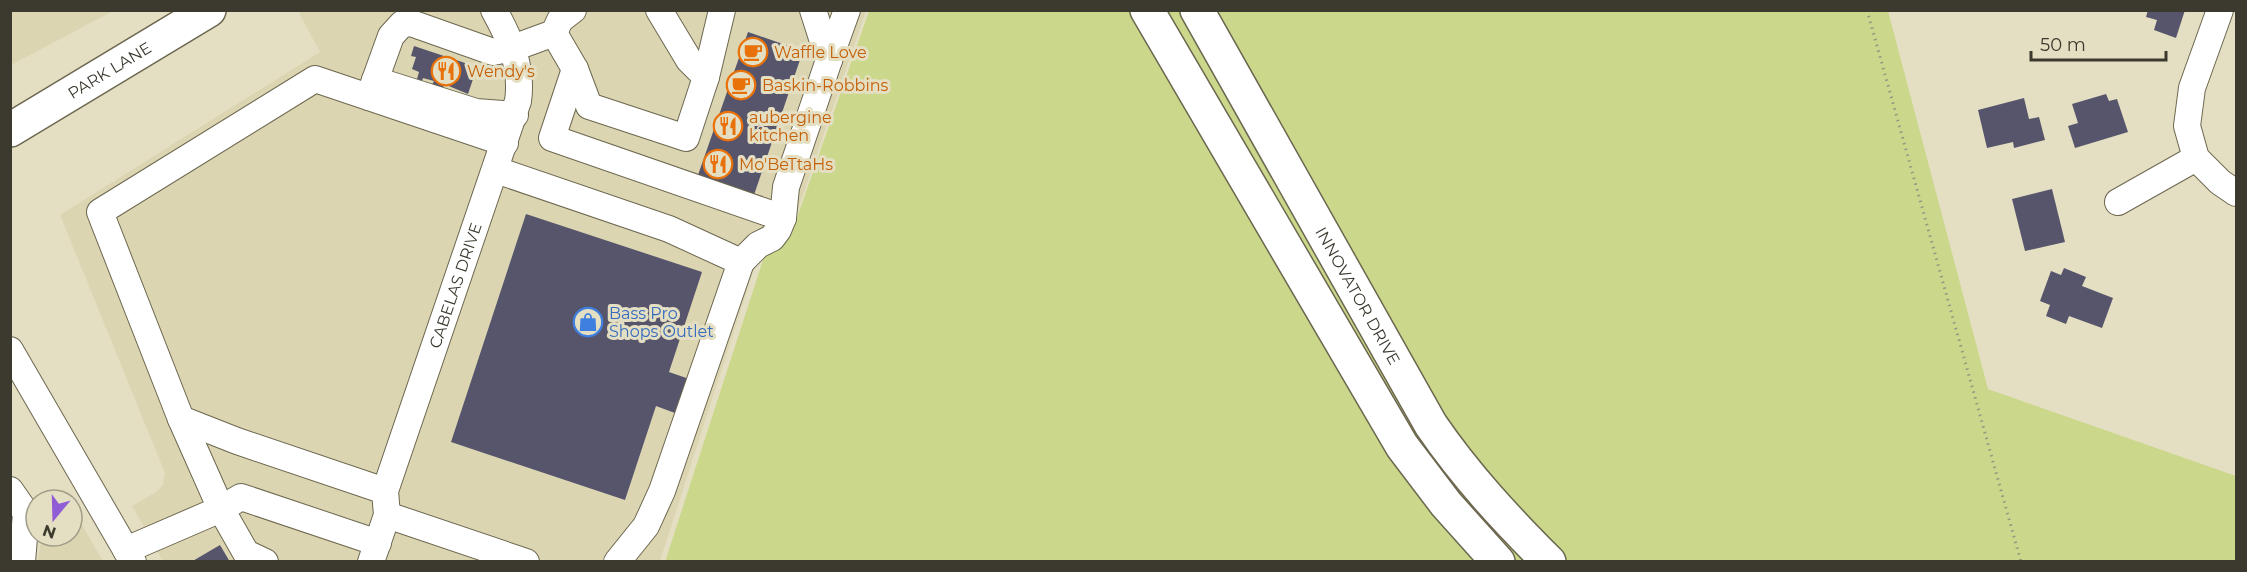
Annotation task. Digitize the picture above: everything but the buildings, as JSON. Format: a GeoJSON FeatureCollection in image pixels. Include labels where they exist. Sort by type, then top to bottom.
{"type":"FeatureCollection","features":[{"type":"Feature","properties":{"kind":"main road","name":"PARK LANE"},"geometry":{"type":"LineString","coordinates":[[10,130],[209,10]]}},
{"type":"Feature","properties":{"kind":"main road"},"geometry":{"type":"LineString","coordinates":[[1147,10],[1396,436],[1446,504],[1498,561]]}},
{"type":"Feature","properties":{"kind":"main road","name":"INNOVATOR DRIVE"},"geometry":{"type":"LineString","coordinates":[[1197,10],[1431,424],[1473,483],[1549,561]]}},
{"type":"Feature","properties":{"kind":"street","name":"CABELAS DRIVE"},"geometry":{"type":"LineString","coordinates":[[374,552],[386,503],[515,116],[520,74],[513,48],[494,10]]}},
{"type":"Feature","properties":{"kind":"street"},"geometry":{"type":"LineString","coordinates":[[372,89],[391,36],[402,24],[411,23],[493,52],[513,48],[554,33],[561,20],[573,10]]}},
{"type":"Feature","properties":{"kind":"street"},"geometry":{"type":"LineString","coordinates":[[659,10],[689,60],[706,77]]}},
{"type":"Feature","properties":{"kind":"street"},"geometry":{"type":"LineString","coordinates":[[554,33],[575,69],[589,106],[686,138],[706,77],[722,10]]}},
{"type":"Feature","properties":{"kind":"street"},"geometry":{"type":"LineString","coordinates":[[813,10],[829,60]]}},
{"type":"Feature","properties":{"kind":"street"},"geometry":{"type":"LineString","coordinates":[[617,561],[646,526],[662,491],[741,262],[758,245],[772,238],[783,218],[786,187],[847,10]]}},
{"type":"Feature","properties":{"kind":"street"},"geometry":{"type":"LineString","coordinates":[[2220,10],[2192,88],[2187,126],[2196,159],[2220,182],[2236,193]]}},
{"type":"Feature","properties":{"kind":"street"},"geometry":{"type":"LineString","coordinates":[[575,69],[552,138],[783,218]]}},
{"type":"Feature","properties":{"kind":"street"},"geometry":{"type":"LineString","coordinates":[[265,561],[246,553],[221,509],[181,419],[100,212],[315,79],[476,112],[515,116]]}},
{"type":"Feature","properties":{"kind":"street"},"geometry":{"type":"LineString","coordinates":[[372,89],[505,143]]}},
{"type":"Feature","properties":{"kind":"street"},"geometry":{"type":"LineString","coordinates":[[2118,202],[2196,159]]}},
{"type":"Feature","properties":{"kind":"street"},"geometry":{"type":"LineString","coordinates":[[496,170],[669,230],[741,262]]}},
{"type":"Feature","properties":{"kind":"street"},"geometry":{"type":"LineString","coordinates":[[10,350],[130,556],[221,509],[241,496],[374,552]]}},
{"type":"Feature","properties":{"kind":"street"},"geometry":{"type":"LineString","coordinates":[[181,419],[526,561]]}},
{"type":"Feature","properties":{"kind":"street"},"geometry":{"type":"LineString","coordinates":[[10,490],[26,513],[22,561]]}},
{"type":"Feature","properties":{"kind":"path"},"geometry":{"type":"LineString","coordinates":[[1867,10],[2021,561]]}},
{"type":"Feature","properties":{"kind":"shaded area"},"geometry":{"type":"Polygon","coordinates":[[[11,10],[113,10],[113,11],[11,65],[11,10]]]}},
{"type":"Feature","properties":{"kind":"shaded area"},"geometry":{"type":"Polygon","coordinates":[[[303,11],[866,11],[790,233],[756,263],[660,561],[163,561],[132,506],[156,492],[163,485],[165,473],[60,215],[320,52],[299,13],[303,11]]]}},
{"type":"Feature","properties":{"kind":"shaded area"},"geometry":{"type":"Polygon","coordinates":[[[84,529],[103,561],[38,561],[40,548],[84,548],[84,529]]]}},
{"type":"Feature","properties":{"kind":"green space"},"geometry":{"type":"Polygon","coordinates":[[[869,11],[1888,11],[1988,389],[2236,476],[2236,561],[665,562],[764,257],[782,245],[791,235],[869,11]]]}},
{"type":"Feature","properties":{"kind":"place","name":"Waffle Love"},"geometry":{"type":"Point","coordinates":[753,52]}},
{"type":"Feature","properties":{"kind":"place","name":"Wendy's"},"geometry":{"type":"Point","coordinates":[446,71]}},
{"type":"Feature","properties":{"kind":"place","name":"Baskin-Robbins"},"geometry":{"type":"Point","coordinates":[741,85]}},
{"type":"Feature","properties":{"kind":"place","name":"aubergine kitchen"},"geometry":{"type":"Point","coordinates":[728,126]}},
{"type":"Feature","properties":{"kind":"place","name":"Mo'BeTtaHs"},"geometry":{"type":"Point","coordinates":[718,164]}},
{"type":"Feature","properties":{"kind":"place","name":"Bass Pro Shops Outlet"},"geometry":{"type":"Point","coordinates":[588,322]}}]}
